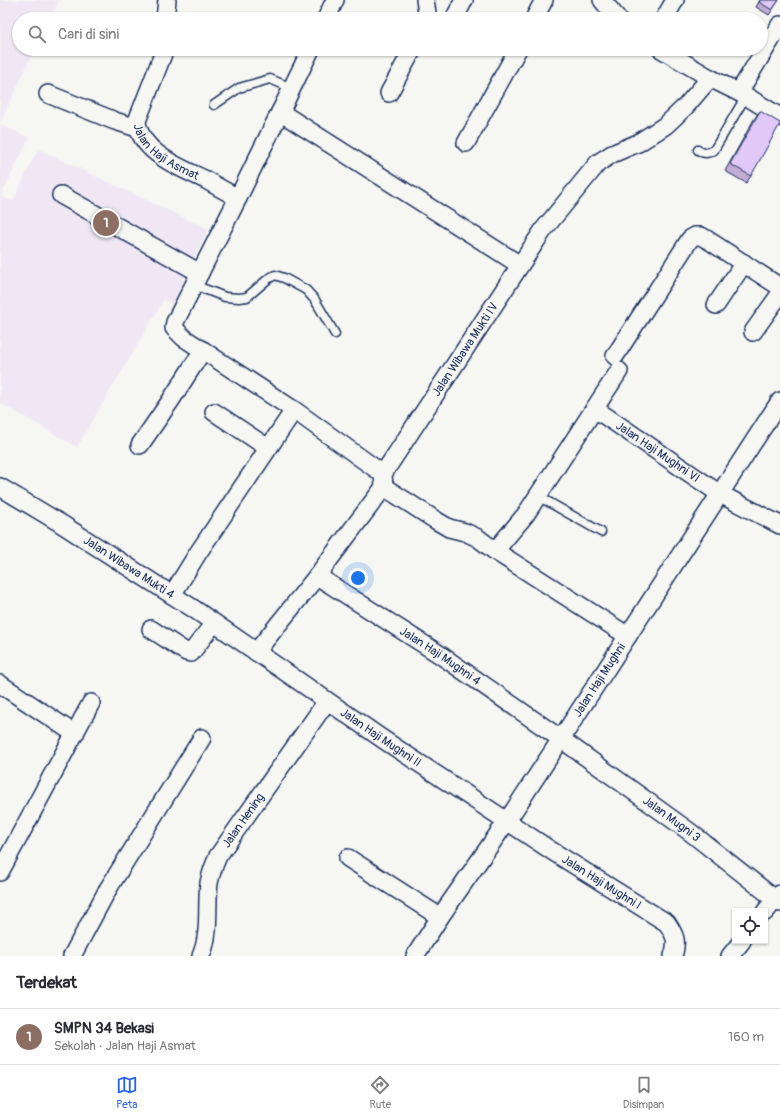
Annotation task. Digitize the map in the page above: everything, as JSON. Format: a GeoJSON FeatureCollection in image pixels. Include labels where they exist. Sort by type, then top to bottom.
{"type":"FeatureCollection","features":[{"type":"Feature","properties":{"kind":"street"},"geometry":{"type":"LineString","coordinates":[[329,12],[335,0]]}},
{"type":"Feature","properties":{"kind":"street"},"geometry":{"type":"LineString","coordinates":[[425,0],[427,12]]}},
{"type":"Feature","properties":{"kind":"street"},"geometry":{"type":"LineString","coordinates":[[458,12],[464,0]]}},
{"type":"Feature","properties":{"kind":"street"},"geometry":{"type":"LineString","coordinates":[[538,12],[544,0]]}},
{"type":"Feature","properties":{"kind":"street"},"geometry":{"type":"LineString","coordinates":[[602,0],[612,12]]}},
{"type":"Feature","properties":{"kind":"street"},"geometry":{"type":"LineString","coordinates":[[668,12],[675,0]]}},
{"type":"Feature","properties":{"kind":"street"},"geometry":{"type":"LineString","coordinates":[[768,47],[780,25]]}},
{"type":"Feature","properties":{"kind":"street","name":"Jalan Haji Asmat"},"geometry":{"type":"LineString","coordinates":[[162,56],[137,121],[137,128],[141,137],[154,152],[179,168],[238,198]]}},
{"type":"Feature","properties":{"kind":"street"},"geometry":{"type":"LineString","coordinates":[[308,56],[175,322],[174,328],[184,338],[294,410],[437,522],[448,528],[465,532],[478,538],[628,636]]}},
{"type":"Feature","properties":{"kind":"street"},"geometry":{"type":"LineString","coordinates":[[389,93],[409,56]]}},
{"type":"Feature","properties":{"kind":"street"},"geometry":{"type":"LineString","coordinates":[[466,143],[514,56]]}},
{"type":"Feature","properties":{"kind":"street"},"geometry":{"type":"LineString","coordinates":[[673,56],[780,117]]}},
{"type":"Feature","properties":{"kind":"street"},"geometry":{"type":"LineString","coordinates":[[742,94],[763,56]]}},
{"type":"Feature","properties":{"kind":"street","name":"Jalan Wibawa Mukti IV"},"geometry":{"type":"LineString","coordinates":[[256,652],[317,576],[383,480],[544,229],[598,163],[612,154],[638,143],[666,125],[686,106],[710,78]]}},
{"type":"Feature","properties":{"kind":"street"},"geometry":{"type":"LineString","coordinates":[[48,94],[115,121],[137,128]]}},
{"type":"Feature","properties":{"kind":"street"},"geometry":{"type":"LineString","coordinates":[[280,112],[520,265]]}},
{"type":"Feature","properties":{"kind":"street"},"geometry":{"type":"LineString","coordinates":[[61,195],[197,279]]}},
{"type":"Feature","properties":{"kind":"street"},"geometry":{"type":"LineString","coordinates":[[495,550],[526,514],[595,409],[617,364],[690,239],[695,236],[701,236],[780,287]]}},
{"type":"Feature","properties":{"kind":"street"},"geometry":{"type":"LineString","coordinates":[[716,305],[744,263]]}},
{"type":"Feature","properties":{"kind":"street"},"geometry":{"type":"LineString","coordinates":[[753,332],[780,294]]}},
{"type":"Feature","properties":{"kind":"street"},"geometry":{"type":"LineString","coordinates":[[140,446],[203,350]]}},
{"type":"Feature","properties":{"kind":"street","name":"Jalan Haji Mughni"},"geometry":{"type":"LineString","coordinates":[[414,956],[507,821],[780,401]]}},
{"type":"Feature","properties":{"kind":"street","name":"Jalan Haji Mughni VI"},"geometry":{"type":"LineString","coordinates":[[595,409],[720,494],[780,525]]}},
{"type":"Feature","properties":{"kind":"street"},"geometry":{"type":"LineString","coordinates":[[172,595],[294,410]]}},
{"type":"Feature","properties":{"kind":"street"},"geometry":{"type":"LineString","coordinates":[[214,412],[268,448]]}},
{"type":"Feature","properties":{"kind":"street","name":"Jalan Wibawa Mukti 4"},"geometry":{"type":"LineString","coordinates":[[0,487],[60,523],[172,595],[256,652]]}},
{"type":"Feature","properties":{"kind":"street","name":"Jalan Haji Mughni 4"},"geometry":{"type":"LineString","coordinates":[[317,576],[439,654],[561,739]]}},
{"type":"Feature","properties":{"kind":"street"},"geometry":{"type":"LineString","coordinates":[[151,630],[186,652],[191,653],[214,623]]}},
{"type":"Feature","properties":{"kind":"street","name":"Jalan Haji Mughni II"},"geometry":{"type":"LineString","coordinates":[[256,652],[384,740],[507,821]]}},
{"type":"Feature","properties":{"kind":"street"},"geometry":{"type":"LineString","coordinates":[[0,684],[75,734]]}},
{"type":"Feature","properties":{"kind":"street","name":"Jalan Hening"},"geometry":{"type":"LineString","coordinates":[[201,956],[208,930],[209,884],[212,869],[218,856],[327,701]]}},
{"type":"Feature","properties":{"kind":"street"},"geometry":{"type":"LineString","coordinates":[[0,872],[91,703]]}},
{"type":"Feature","properties":{"kind":"street"},"geometry":{"type":"LineString","coordinates":[[72,956],[108,889],[202,738]]}},
{"type":"Feature","properties":{"kind":"street","name":"Jalan Mugni 3"},"geometry":{"type":"LineString","coordinates":[[561,739],[690,832],[775,902]]}},
{"type":"Feature","properties":{"kind":"street","name":"Jalan Haji Mughni I"},"geometry":{"type":"LineString","coordinates":[[507,821],[667,923],[675,935],[676,947],[673,956]]}},
{"type":"Feature","properties":{"kind":"street"},"geometry":{"type":"LineString","coordinates":[[348,858],[440,917]]}},
{"type":"Feature","properties":{"kind":"street"},"geometry":{"type":"LineString","coordinates":[[730,956],[740,944]]}},
{"type":"Feature","properties":{"kind":"lane"},"geometry":{"type":"LineString","coordinates":[[214,105],[238,88],[270,79],[292,88]]}},
{"type":"Feature","properties":{"kind":"lane"},"geometry":{"type":"LineString","coordinates":[[698,150],[707,154],[714,150],[742,94]]}},
{"type":"Feature","properties":{"kind":"lane"},"geometry":{"type":"LineString","coordinates":[[197,279],[225,297],[239,298],[247,297],[268,279],[275,276],[284,278],[306,290],[316,300],[335,334]]}},
{"type":"Feature","properties":{"kind":"lane"},"geometry":{"type":"LineString","coordinates":[[538,496],[601,532]]}},
{"type":"Feature","properties":{"kind":"shaded area"},"geometry":{"type":"Polygon","coordinates":[[[0,0],[59,0],[53,12],[12,12],[12,56],[32,56],[0,123],[0,0]]]}},
{"type":"Feature","properties":{"kind":"shaded area"},"geometry":{"type":"Polygon","coordinates":[[[0,124],[29,138],[1,196],[13,201],[38,149],[208,229],[173,304],[164,300],[77,447],[0,403],[0,124]]]}},
{"type":"Feature","properties":{"kind":"building"},"geometry":{"type":"Polygon","coordinates":[[[760,0],[779,0],[772,10],[759,2],[760,0]]]}},
{"type":"Feature","properties":{"kind":"building"},"geometry":{"type":"Polygon","coordinates":[[[760,111],[780,124],[751,176],[730,164],[760,111]]]}},
{"type":"Feature","properties":{"kind":"place","name":"SMPN 34 Bekasi"},"geometry":{"type":"Point","coordinates":[106,223]}}]}
